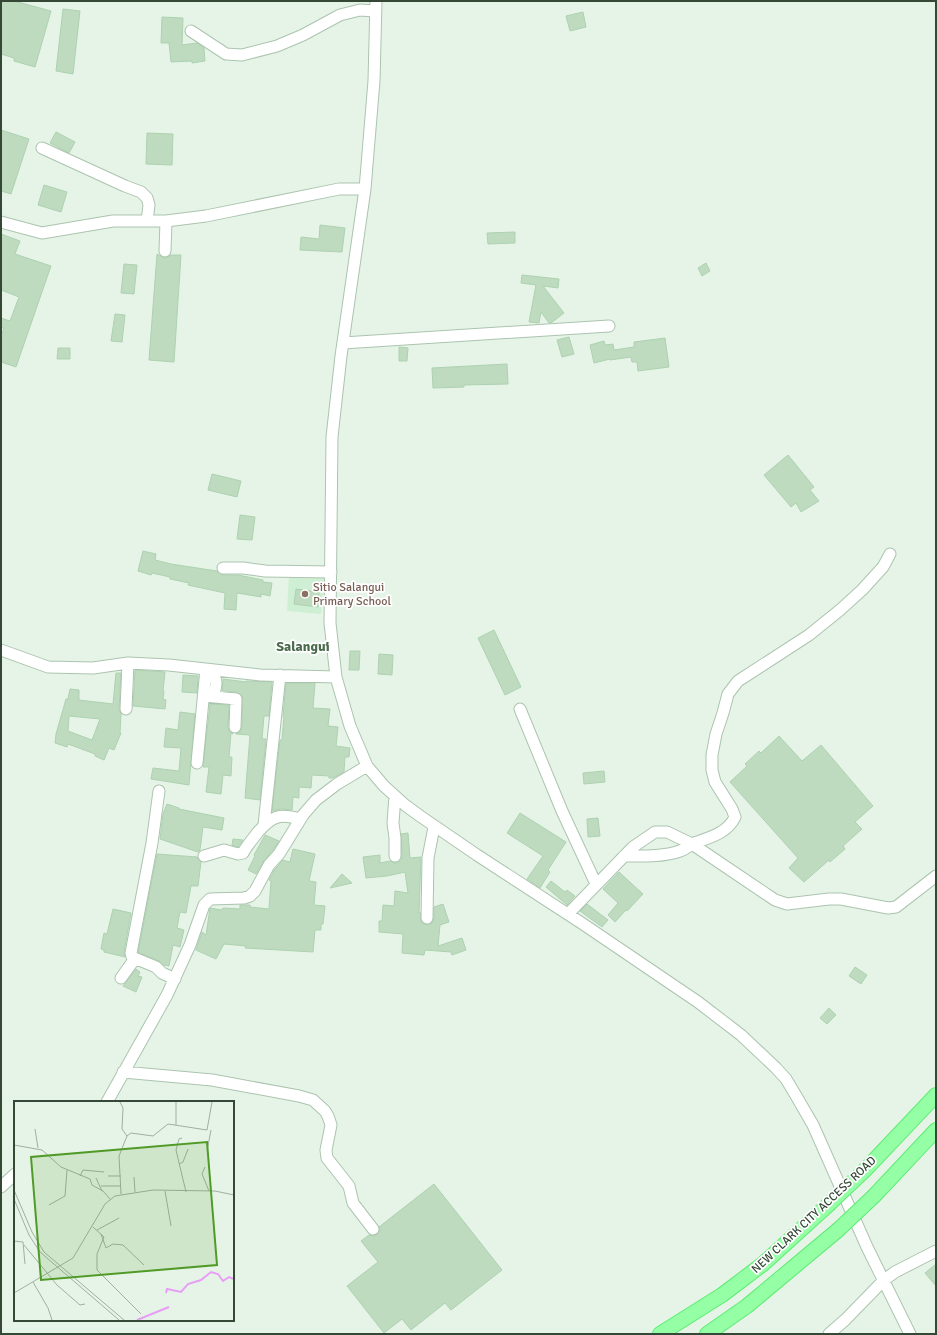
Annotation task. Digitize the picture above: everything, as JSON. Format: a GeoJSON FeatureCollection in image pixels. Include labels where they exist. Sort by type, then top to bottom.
{"type":"FeatureCollection","features":[{"type":"Feature","properties":{"kind":"main road","name":"NEW CLARK CITY ACCESS ROAD"},"geometry":{"type":"LineString","coordinates":[[660,1334],[722,1295],[762,1264],[828,1205],[936,1095]]}},
{"type":"Feature","properties":{"kind":"main road","name":"NEW CLARK CITY ACCESS ROAD"},"geometry":{"type":"LineString","coordinates":[[707,1334],[747,1306],[838,1230],[874,1196],[936,1130]]}},
{"type":"Feature","properties":{"kind":"street"},"geometry":{"type":"LineString","coordinates":[[191,31],[226,54],[242,55],[283,43],[303,35],[340,15],[376,6],[374,81],[366,189],[343,343],[332,437],[330,623],[336,677],[350,726],[367,766],[384,786],[395,796],[434,826],[698,1002],[741,1035],[776,1068],[786,1079],[813,1125],[864,1241],[910,1334]]}},
{"type":"Feature","properties":{"kind":"street"},"geometry":{"type":"LineString","coordinates":[[42,148],[141,192],[147,198],[149,205],[147,221]]}},
{"type":"Feature","properties":{"kind":"street"},"geometry":{"type":"LineString","coordinates":[[1,222],[42,233],[107,221],[166,221],[206,216],[339,189],[366,189]]}},
{"type":"Feature","properties":{"kind":"street"},"geometry":{"type":"LineString","coordinates":[[165,251],[166,221]]}},
{"type":"Feature","properties":{"kind":"street"},"geometry":{"type":"LineString","coordinates":[[343,343],[609,326]]}},
{"type":"Feature","properties":{"kind":"street"},"geometry":{"type":"LineString","coordinates":[[624,856],[651,856],[680,851],[692,844],[717,836],[732,824],[735,818],[732,809],[715,782],[712,770],[712,755],[716,734],[728,694],[738,681],[809,635],[840,610],[862,590],[883,567],[890,554]]}},
{"type":"Feature","properties":{"kind":"street"},"geometry":{"type":"LineString","coordinates":[[223,568],[243,568],[265,571],[331,572]]}},
{"type":"Feature","properties":{"kind":"street"},"geometry":{"type":"LineString","coordinates":[[1,650],[48,667],[93,668],[128,663],[169,665],[260,675],[336,677]]}},
{"type":"Feature","properties":{"kind":"street"},"geometry":{"type":"LineString","coordinates":[[126,709],[128,663]]}},
{"type":"Feature","properties":{"kind":"street"},"geometry":{"type":"LineString","coordinates":[[197,763],[208,696],[206,670]]}},
{"type":"Feature","properties":{"kind":"street"},"geometry":{"type":"LineString","coordinates":[[264,825],[280,675]]}},
{"type":"Feature","properties":{"kind":"street"},"geometry":{"type":"LineString","coordinates":[[208,696],[237,700],[235,727]]}},
{"type":"Feature","properties":{"kind":"street"},"geometry":{"type":"LineString","coordinates":[[520,709],[562,811],[596,884]]}},
{"type":"Feature","properties":{"kind":"street"},"geometry":{"type":"LineString","coordinates":[[108,1101],[175,979],[190,945],[204,905],[210,899],[244,898],[250,896],[255,891],[269,865],[279,854],[300,819],[316,800],[326,791],[367,766]]}},
{"type":"Feature","properties":{"kind":"street"},"geometry":{"type":"LineString","coordinates":[[159,791],[152,843],[131,953],[132,957],[156,967],[162,973],[175,979]]}},
{"type":"Feature","properties":{"kind":"street"},"geometry":{"type":"LineString","coordinates":[[395,796],[393,823],[395,856]]}},
{"type":"Feature","properties":{"kind":"street"},"geometry":{"type":"LineString","coordinates":[[204,856],[224,850],[238,854],[243,853],[247,845],[264,825],[275,817],[289,816],[300,819]]}},
{"type":"Feature","properties":{"kind":"street"},"geometry":{"type":"LineString","coordinates":[[427,918],[428,858],[434,826]]}},
{"type":"Feature","properties":{"kind":"street"},"geometry":{"type":"LineString","coordinates":[[568,914],[633,847],[654,832],[667,832],[692,844],[775,900],[787,904],[841,899],[888,908],[896,906],[936,876]]}},
{"type":"Feature","properties":{"kind":"street"},"geometry":{"type":"LineString","coordinates":[[121,978],[136,959]]}},
{"type":"Feature","properties":{"kind":"street"},"geometry":{"type":"LineString","coordinates":[[123,1072],[212,1080],[313,1100],[325,1111],[331,1126],[326,1150],[327,1158],[349,1186],[352,1203],[373,1229]]}},
{"type":"Feature","properties":{"kind":"street"},"geometry":{"type":"LineString","coordinates":[[1,1187],[14,1175]]}},
{"type":"Feature","properties":{"kind":"street"},"geometry":{"type":"LineString","coordinates":[[829,1334],[884,1280],[895,1272],[936,1251]]}},
{"type":"Feature","properties":{"kind":"shaded area","name":"Sitio Salangui Primary School"},"geometry":{"type":"Polygon","coordinates":[[[289,574],[324,577],[321,614],[287,611],[289,574]]]}},
{"type":"Feature","properties":{"kind":"building"},"geometry":{"type":"Polygon","coordinates":[[[1,1],[14,1],[51,11],[35,67],[14,61],[14,58],[1,54],[1,1]]]}},
{"type":"Feature","properties":{"kind":"building"},"geometry":{"type":"Polygon","coordinates":[[[63,9],[80,11],[73,74],[56,71],[63,9]]]}},
{"type":"Feature","properties":{"kind":"building"},"geometry":{"type":"Polygon","coordinates":[[[583,12],[586,27],[570,31],[566,16],[583,12]]]}},
{"type":"Feature","properties":{"kind":"building"},"geometry":{"type":"Polygon","coordinates":[[[162,17],[183,18],[182,45],[197,43],[204,48],[205,61],[192,63],[192,61],[171,62],[169,43],[161,43],[162,17]]]}},
{"type":"Feature","properties":{"kind":"building"},"geometry":{"type":"Polygon","coordinates":[[[1,130],[29,139],[11,194],[1,191],[1,130]]]}},
{"type":"Feature","properties":{"kind":"building"},"geometry":{"type":"Polygon","coordinates":[[[56,132],[75,142],[69,153],[50,143],[56,132]]]}},
{"type":"Feature","properties":{"kind":"building"},"geometry":{"type":"Polygon","coordinates":[[[147,133],[173,134],[172,165],[146,164],[147,133]]]}},
{"type":"Feature","properties":{"kind":"building"},"geometry":{"type":"Polygon","coordinates":[[[44,185],[67,192],[61,212],[38,205],[44,185]]]}},
{"type":"Feature","properties":{"kind":"building"},"geometry":{"type":"Polygon","coordinates":[[[320,225],[345,228],[342,252],[300,250],[301,237],[319,239],[320,225]]]}},
{"type":"Feature","properties":{"kind":"building"},"geometry":{"type":"Polygon","coordinates":[[[515,232],[515,243],[488,244],[487,233],[515,232]]]}},
{"type":"Feature","properties":{"kind":"building"},"geometry":{"type":"Polygon","coordinates":[[[1,234],[20,241],[15,254],[51,266],[16,367],[1,362],[1,336],[4,328],[1,328],[1,318],[10,321],[19,297],[1,290],[1,234]]]}},
{"type":"Feature","properties":{"kind":"building"},"geometry":{"type":"Polygon","coordinates":[[[157,254],[164,258],[171,255],[181,255],[174,362],[149,360],[157,254]]]}},
{"type":"Feature","properties":{"kind":"building"},"geometry":{"type":"Polygon","coordinates":[[[706,263],[710,271],[702,276],[698,268],[706,263]]]}},
{"type":"Feature","properties":{"kind":"building"},"geometry":{"type":"Polygon","coordinates":[[[124,264],[137,265],[134,294],[121,293],[124,264]]]}},
{"type":"Feature","properties":{"kind":"building"},"geometry":{"type":"Polygon","coordinates":[[[522,275],[559,279],[558,288],[543,286],[564,313],[549,323],[541,312],[539,323],[529,322],[536,285],[521,283],[522,275]]]}},
{"type":"Feature","properties":{"kind":"building"},"geometry":{"type":"Polygon","coordinates":[[[115,314],[125,315],[122,342],[111,341],[115,314]]]}},
{"type":"Feature","properties":{"kind":"building"},"geometry":{"type":"Polygon","coordinates":[[[569,337],[574,354],[562,357],[557,340],[569,337]]]}},
{"type":"Feature","properties":{"kind":"building"},"geometry":{"type":"Polygon","coordinates":[[[665,338],[669,367],[638,371],[637,362],[632,362],[631,357],[610,359],[594,363],[590,345],[604,341],[605,345],[613,344],[614,350],[634,347],[634,342],[665,338]]]}},
{"type":"Feature","properties":{"kind":"building"},"geometry":{"type":"Polygon","coordinates":[[[399,347],[408,348],[407,361],[399,361],[399,347]]]}},
{"type":"Feature","properties":{"kind":"building"},"geometry":{"type":"Polygon","coordinates":[[[58,348],[70,348],[70,359],[57,359],[58,348]]]}},
{"type":"Feature","properties":{"kind":"building"},"geometry":{"type":"Polygon","coordinates":[[[507,364],[508,384],[464,385],[464,387],[433,388],[432,368],[507,364]]]}},
{"type":"Feature","properties":{"kind":"building"},"geometry":{"type":"Polygon","coordinates":[[[788,455],[814,487],[810,490],[819,501],[801,512],[796,503],[791,507],[764,475],[788,455]]]}},
{"type":"Feature","properties":{"kind":"building"},"geometry":{"type":"Polygon","coordinates":[[[212,474],[241,481],[237,497],[208,490],[212,474]]]}},
{"type":"Feature","properties":{"kind":"building"},"geometry":{"type":"Polygon","coordinates":[[[240,515],[255,517],[252,540],[237,539],[240,515]]]}},
{"type":"Feature","properties":{"kind":"building"},"geometry":{"type":"Polygon","coordinates":[[[143,551],[156,554],[155,560],[171,564],[217,571],[223,575],[238,575],[272,583],[270,596],[261,594],[261,597],[237,593],[236,610],[224,609],[225,593],[188,585],[189,583],[170,579],[170,577],[152,573],[151,575],[138,571],[143,551]]]}},
{"type":"Feature","properties":{"kind":"building"},"geometry":{"type":"Polygon","coordinates":[[[296,589],[319,592],[318,607],[294,604],[296,589]]]}},
{"type":"Feature","properties":{"kind":"building"},"geometry":{"type":"Polygon","coordinates":[[[494,630],[521,687],[505,695],[478,638],[494,630]]]}},
{"type":"Feature","properties":{"kind":"building"},"geometry":{"type":"Polygon","coordinates":[[[350,651],[360,651],[359,670],[349,670],[350,651]]]}},
{"type":"Feature","properties":{"kind":"building"},"geometry":{"type":"Polygon","coordinates":[[[379,654],[393,655],[392,675],[378,674],[379,654]]]}},
{"type":"Feature","properties":{"kind":"building"},"geometry":{"type":"Polygon","coordinates":[[[135,670],[165,672],[163,699],[166,700],[165,709],[133,706],[135,670]]]}},
{"type":"Feature","properties":{"kind":"building"},"geometry":{"type":"Polygon","coordinates":[[[116,673],[121,673],[119,709],[121,714],[121,733],[114,750],[109,748],[104,760],[95,756],[95,754],[68,744],[67,747],[55,743],[56,734],[70,689],[79,690],[79,700],[113,704],[116,673]],[[69,716],[68,731],[92,740],[100,719],[69,716]]]}},
{"type":"Feature","properties":{"kind":"building"},"geometry":{"type":"Polygon","coordinates":[[[183,675],[198,676],[197,693],[182,692],[183,675]]]}},
{"type":"Feature","properties":{"kind":"building"},"geometry":{"type":"Polygon","coordinates":[[[223,679],[246,682],[272,682],[269,716],[264,716],[262,739],[266,739],[260,800],[245,798],[250,735],[236,734],[241,731],[242,727],[242,696],[237,692],[222,691],[223,679]]]}},
{"type":"Feature","properties":{"kind":"building"},"geometry":{"type":"Polygon","coordinates":[[[286,683],[315,683],[313,708],[330,709],[328,726],[338,727],[336,746],[350,748],[349,757],[345,757],[344,772],[333,778],[329,778],[329,776],[312,775],[311,788],[299,787],[299,798],[293,797],[292,810],[281,809],[272,811],[280,740],[282,740],[286,683]]]}},
{"type":"Feature","properties":{"kind":"building"},"geometry":{"type":"Polygon","coordinates":[[[210,704],[229,705],[228,727],[229,731],[233,734],[231,733],[229,757],[232,757],[231,776],[223,775],[221,794],[206,792],[209,767],[203,767],[210,704]]]}},
{"type":"Feature","properties":{"kind":"building"},"geometry":{"type":"Polygon","coordinates":[[[180,712],[195,714],[189,785],[151,779],[153,768],[179,771],[181,748],[164,747],[166,728],[178,730],[180,712]]]}},
{"type":"Feature","properties":{"kind":"building"},"geometry":{"type":"Polygon","coordinates":[[[779,736],[802,761],[821,745],[873,806],[855,822],[862,829],[843,846],[845,849],[830,862],[829,860],[804,882],[789,868],[798,858],[730,782],[747,766],[745,764],[759,751],[761,753],[779,736]]]}},
{"type":"Feature","properties":{"kind":"building"},"geometry":{"type":"Polygon","coordinates":[[[604,771],[605,782],[584,784],[583,773],[604,771]]]}},
{"type":"Feature","properties":{"kind":"building"},"geometry":{"type":"Polygon","coordinates":[[[167,804],[179,809],[224,818],[222,830],[203,827],[200,850],[198,852],[160,839],[163,814],[167,804]]]}},
{"type":"Feature","properties":{"kind":"building"},"geometry":{"type":"Polygon","coordinates":[[[520,813],[566,842],[548,870],[550,872],[540,888],[527,879],[543,856],[507,833],[520,813]]]}},
{"type":"Feature","properties":{"kind":"building"},"geometry":{"type":"Polygon","coordinates":[[[598,818],[600,836],[588,837],[587,819],[598,818]]]}},
{"type":"Feature","properties":{"kind":"building"},"geometry":{"type":"Polygon","coordinates":[[[408,833],[410,858],[421,857],[419,913],[420,912],[421,921],[424,924],[431,924],[434,918],[434,907],[443,904],[449,922],[440,925],[438,946],[462,938],[466,950],[452,955],[451,952],[425,950],[424,955],[402,953],[403,934],[379,932],[379,921],[382,921],[383,905],[394,906],[395,891],[408,893],[405,872],[387,876],[366,878],[363,857],[380,855],[380,863],[390,861],[395,863],[398,862],[401,860],[402,856],[401,834],[408,833]]]}},
{"type":"Feature","properties":{"kind":"building"},"geometry":{"type":"Polygon","coordinates":[[[265,835],[279,841],[256,874],[248,870],[265,835]]]}},
{"type":"Feature","properties":{"kind":"building"},"geometry":{"type":"Polygon","coordinates":[[[233,839],[243,840],[238,847],[232,845],[233,839]]]}},
{"type":"Feature","properties":{"kind":"building"},"geometry":{"type":"Polygon","coordinates":[[[293,849],[315,854],[309,881],[316,882],[314,905],[325,906],[321,930],[315,930],[313,952],[245,948],[246,946],[224,944],[216,959],[196,950],[202,932],[206,935],[210,908],[222,910],[223,908],[240,909],[240,905],[250,905],[250,907],[269,909],[271,881],[269,880],[275,869],[283,860],[290,862],[293,849]]]}},
{"type":"Feature","properties":{"kind":"building"},"geometry":{"type":"Polygon","coordinates":[[[157,854],[197,857],[201,862],[198,886],[191,886],[186,913],[180,912],[177,928],[184,930],[180,947],[173,945],[169,966],[138,952],[157,854]]]}},
{"type":"Feature","properties":{"kind":"building"},"geometry":{"type":"Polygon","coordinates":[[[619,872],[643,894],[615,922],[608,915],[618,903],[603,889],[619,872]]]}},
{"type":"Feature","properties":{"kind":"building"},"geometry":{"type":"Polygon","coordinates":[[[342,874],[352,883],[330,888],[342,874]]]}},
{"type":"Feature","properties":{"kind":"building"},"geometry":{"type":"Polygon","coordinates":[[[551,881],[565,892],[567,890],[575,896],[567,905],[546,887],[551,881]]]}},
{"type":"Feature","properties":{"kind":"building"},"geometry":{"type":"Polygon","coordinates":[[[587,904],[608,920],[602,927],[580,911],[587,904]]]}},
{"type":"Feature","properties":{"kind":"building"},"geometry":{"type":"Polygon","coordinates":[[[113,909],[131,913],[124,952],[125,957],[104,952],[104,950],[101,949],[104,933],[107,934],[113,909]]]}},
{"type":"Feature","properties":{"kind":"building"},"geometry":{"type":"Polygon","coordinates":[[[855,967],[867,975],[861,984],[849,976],[855,967]]]}},
{"type":"Feature","properties":{"kind":"building"},"geometry":{"type":"Polygon","coordinates":[[[136,969],[140,972],[138,976],[142,977],[136,992],[123,986],[136,969]]]}},
{"type":"Feature","properties":{"kind":"building"},"geometry":{"type":"Polygon","coordinates":[[[829,1008],[836,1015],[827,1024],[820,1018],[829,1008]]]}},
{"type":"Feature","properties":{"kind":"building"},"geometry":{"type":"Polygon","coordinates":[[[434,1184],[502,1270],[451,1310],[445,1303],[411,1330],[402,1319],[384,1333],[347,1286],[378,1262],[361,1241],[369,1235],[374,1236],[378,1234],[380,1231],[379,1227],[434,1184]]]}},
{"type":"Feature","properties":{"kind":"building"},"geometry":{"type":"Polygon","coordinates":[[[936,1264],[936,1286],[925,1273],[936,1264]]]}},
{"type":"Feature","properties":{"kind":"place","name":"Sitio Salangui Primary School"},"geometry":{"type":"Point","coordinates":[305,594]}},
{"type":"Feature","properties":{"kind":"district","name":"Salangui"},"geometry":{"type":"Point","coordinates":[303,646]}}]}
